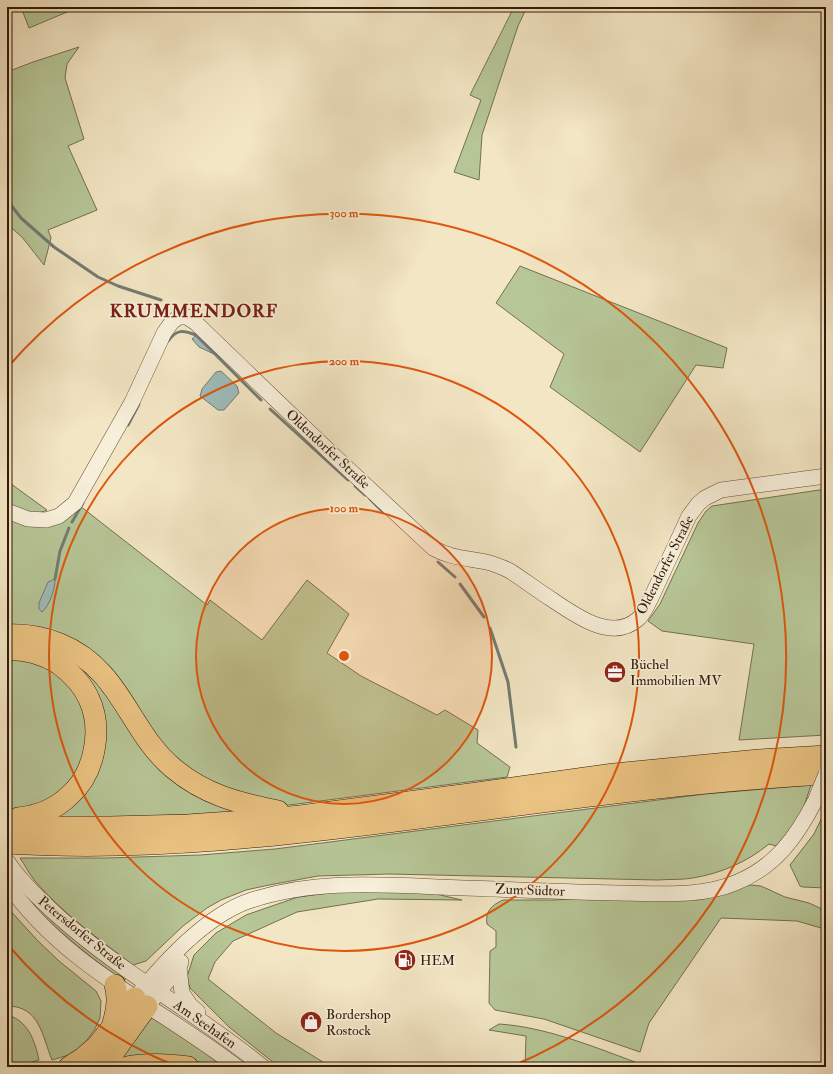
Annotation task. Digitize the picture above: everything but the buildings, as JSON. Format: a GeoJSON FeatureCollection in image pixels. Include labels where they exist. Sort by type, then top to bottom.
{"type":"FeatureCollection","features":[{"type":"Feature","properties":{"kind":"highway"},"geometry":{"type":"LineString","coordinates":[[7,635],[36,637],[54,642],[71,649],[90,662],[103,674],[116,691],[152,746],[172,767],[191,782],[214,795],[238,803],[300,816]]}},
{"type":"Feature","properties":{"kind":"highway"},"geometry":{"type":"LineString","coordinates":[[7,650],[34,653],[51,659],[67,670],[89,698],[95,718],[95,739],[92,761],[83,780],[71,795],[56,806],[41,813],[28,817],[7,819]]}},
{"type":"Feature","properties":{"kind":"highway"},"geometry":{"type":"LineString","coordinates":[[7,825],[59,827],[160,826],[245,821],[300,816],[614,774],[759,760],[826,756]]}},
{"type":"Feature","properties":{"kind":"highway"},"geometry":{"type":"LineString","coordinates":[[7,843],[90,845],[198,842],[272,836],[628,791],[752,779],[826,774]]}},
{"type":"Feature","properties":{"kind":"highway"},"geometry":{"type":"LineString","coordinates":[[8,867],[79,851],[90,845]]}},
{"type":"Feature","properties":{"kind":"highway"},"geometry":{"type":"LineString","coordinates":[[111,1029],[118,1002],[118,995],[115,985]]}},
{"type":"Feature","properties":{"kind":"highway"},"geometry":{"type":"LineString","coordinates":[[69,1067],[97,1046],[111,1029],[147,995]]}},
{"type":"Feature","properties":{"kind":"highway"},"geometry":{"type":"LineString","coordinates":[[99,1067],[111,1056],[147,995]]}},
{"type":"Feature","properties":{"kind":"highway"},"geometry":{"type":"LineString","coordinates":[[127,1067],[163,1064],[188,1067]]}},
{"type":"Feature","properties":{"kind":"street","name":"Oldendorfer Straße"},"geometry":{"type":"LineString","coordinates":[[7,511],[28,519],[46,520],[59,516],[75,503],[132,402],[164,333],[172,322],[179,317],[188,318],[196,323],[329,451],[433,548],[449,556],[484,561],[510,571],[575,615],[599,626],[610,628],[621,627],[638,619],[645,610],[651,598],[689,516],[698,504],[705,498],[721,490],[826,476]]}},
{"type":"Feature","properties":{"kind":"street","name":"Zum Südtor"},"geometry":{"type":"LineString","coordinates":[[147,995],[161,967],[209,923],[226,912],[245,903],[268,896],[324,886],[366,884],[567,892],[668,894],[710,890],[736,883],[762,869],[774,860],[793,839],[815,801],[826,774]]}},
{"type":"Feature","properties":{"kind":"street","name":"Petersdorfer Straße"},"geometry":{"type":"LineString","coordinates":[[8,867],[27,909],[60,941],[81,960],[115,985],[147,995]]}},
{"type":"Feature","properties":{"kind":"street","name":"Petersdorfer Straße"},"geometry":{"type":"LineString","coordinates":[[8,867],[32,892],[74,930],[112,960],[147,995]]}},
{"type":"Feature","properties":{"kind":"street","name":"Zum Südtor"},"geometry":{"type":"LineString","coordinates":[[147,995],[179,967],[190,940]]}},
{"type":"Feature","properties":{"kind":"street"},"geometry":{"type":"LineString","coordinates":[[179,967],[182,993],[190,1005],[218,1033]]}},
{"type":"Feature","properties":{"kind":"street","name":"Am Seehafen"},"geometry":{"type":"LineString","coordinates":[[147,995],[218,1033],[263,1067]]}},
{"type":"Feature","properties":{"kind":"street","name":"Am Seehafen"},"geometry":{"type":"LineString","coordinates":[[147,995],[206,1045],[237,1067]]}},
{"type":"Feature","properties":{"kind":"green space"},"geometry":{"type":"Polygon","coordinates":[[[21,7],[79,7],[29,28],[21,7]]]}},
{"type":"Feature","properties":{"kind":"green space"},"geometry":{"type":"Polygon","coordinates":[[[514,7],[527,7],[518,26],[482,135],[479,180],[454,172],[481,100],[470,95],[514,7]]]}},
{"type":"Feature","properties":{"kind":"green space"},"geometry":{"type":"Polygon","coordinates":[[[79,47],[67,64],[65,78],[84,139],[68,146],[97,210],[48,230],[51,238],[44,265],[22,237],[7,224],[7,72],[79,47]]]}},
{"type":"Feature","properties":{"kind":"green space"},"geometry":{"type":"Polygon","coordinates":[[[520,266],[727,348],[723,368],[696,365],[640,452],[550,387],[564,354],[496,303],[520,266]]]}},
{"type":"Feature","properties":{"kind":"green space"},"geometry":{"type":"Polygon","coordinates":[[[7,481],[47,510],[32,513],[7,506],[7,481]]]}},
{"type":"Feature","properties":{"kind":"green space"},"geometry":{"type":"Polygon","coordinates":[[[826,489],[826,735],[739,740],[754,644],[662,631],[648,621],[660,604],[698,523],[706,511],[712,506],[826,489]]]}},
{"type":"Feature","properties":{"kind":"green space"},"geometry":{"type":"Polygon","coordinates":[[[80,506],[207,605],[210,600],[262,640],[307,580],[349,614],[327,653],[361,676],[437,715],[445,710],[478,730],[477,743],[510,767],[507,777],[289,805],[268,805],[236,798],[167,756],[116,679],[7,627],[7,511],[28,519],[80,506]]]}},
{"type":"Feature","properties":{"kind":"green space"},"geometry":{"type":"Polygon","coordinates":[[[28,640],[91,668],[148,749],[247,812],[131,817],[54,817],[102,720],[28,640]]]}},
{"type":"Feature","properties":{"kind":"green space"},"geometry":{"type":"Polygon","coordinates":[[[7,656],[41,660],[77,690],[90,728],[80,772],[50,803],[18,813],[7,813],[7,656]]]}},
{"type":"Feature","properties":{"kind":"green space"},"geometry":{"type":"Polygon","coordinates":[[[811,785],[803,809],[792,827],[776,846],[769,844],[734,866],[704,876],[689,879],[658,880],[388,874],[318,876],[246,890],[221,900],[207,908],[183,926],[146,961],[133,965],[82,926],[57,904],[35,881],[20,858],[107,858],[200,855],[275,849],[705,794],[811,785]]]}},
{"type":"Feature","properties":{"kind":"green space"},"geometry":{"type":"Polygon","coordinates":[[[826,809],[826,888],[803,887],[800,886],[790,865],[814,834],[826,809]]]}},
{"type":"Feature","properties":{"kind":"green space"},"geometry":{"type":"Polygon","coordinates":[[[7,871],[126,978],[124,981],[92,958],[47,919],[7,876],[7,871]]]}},
{"type":"Feature","properties":{"kind":"green space"},"geometry":{"type":"Polygon","coordinates":[[[750,885],[761,886],[785,897],[809,903],[820,908],[825,916],[821,928],[797,921],[721,918],[649,1023],[640,1052],[544,1019],[495,1010],[489,1003],[490,951],[496,947],[496,931],[487,924],[487,915],[493,906],[503,900],[704,897],[750,885]]]}},
{"type":"Feature","properties":{"kind":"green space"},"geometry":{"type":"Polygon","coordinates":[[[353,890],[427,892],[462,900],[378,899],[297,912],[233,941],[215,962],[208,979],[276,1033],[331,1067],[279,1067],[229,1027],[190,988],[187,977],[194,955],[216,933],[246,915],[298,897],[353,890]]]}},
{"type":"Feature","properties":{"kind":"green space"},"geometry":{"type":"Polygon","coordinates":[[[7,907],[38,941],[59,961],[96,991],[101,1001],[100,1018],[95,1029],[87,1040],[72,1054],[52,1060],[42,1032],[33,1017],[27,1011],[18,1007],[7,1006],[7,907]]]}},
{"type":"Feature","properties":{"kind":"green space"},"geometry":{"type":"Polygon","coordinates":[[[7,1015],[20,1021],[33,1039],[39,1060],[32,1062],[30,1067],[7,1067],[7,1015]]]}},
{"type":"Feature","properties":{"kind":"green space"},"geometry":{"type":"Polygon","coordinates":[[[150,1017],[185,1037],[221,1065],[221,1067],[196,1061],[116,1059],[150,1017]]]}},
{"type":"Feature","properties":{"kind":"green space"},"geometry":{"type":"Polygon","coordinates":[[[499,1024],[551,1033],[635,1062],[633,1067],[525,1067],[526,1036],[489,1030],[499,1024]]]}},
{"type":"Feature","properties":{"kind":"water"},"geometry":{"type":"Polygon","coordinates":[[[196,335],[216,355],[199,347],[192,339],[196,335]]]}},
{"type":"Feature","properties":{"kind":"water"},"geometry":{"type":"Polygon","coordinates":[[[221,371],[237,386],[239,393],[224,410],[218,410],[200,396],[202,389],[216,372],[221,371]]]}},
{"type":"Feature","properties":{"kind":"water"},"geometry":{"type":"Polygon","coordinates":[[[55,579],[52,597],[42,612],[39,609],[39,603],[48,582],[55,579]]]}},
{"type":"Feature","properties":{"kind":"waterway"},"geometry":{"type":"LineString","coordinates":[[7,200],[21,218],[54,247],[98,277],[118,286],[161,300]]}},
{"type":"Feature","properties":{"kind":"waterway"},"geometry":{"type":"LineString","coordinates":[[168,341],[174,334],[180,332],[187,332],[196,335],[261,400]]}},
{"type":"Feature","properties":{"kind":"waterway"},"geometry":{"type":"LineString","coordinates":[[128,425],[139,404]]}},
{"type":"Feature","properties":{"kind":"waterway"},"geometry":{"type":"LineString","coordinates":[[270,409],[348,480]]}},
{"type":"Feature","properties":{"kind":"waterway"},"geometry":{"type":"LineString","coordinates":[[355,486],[365,495]]}},
{"type":"Feature","properties":{"kind":"waterway"},"geometry":{"type":"LineString","coordinates":[[370,499],[383,512]]}},
{"type":"Feature","properties":{"kind":"waterway"},"geometry":{"type":"LineString","coordinates":[[72,522],[83,503]]}},
{"type":"Feature","properties":{"kind":"waterway"},"geometry":{"type":"LineString","coordinates":[[55,579],[60,551],[69,528]]}},
{"type":"Feature","properties":{"kind":"waterway"},"geometry":{"type":"LineString","coordinates":[[438,562],[455,577]]}},
{"type":"Feature","properties":{"kind":"waterway"},"geometry":{"type":"LineString","coordinates":[[460,584],[484,617]]}},
{"type":"Feature","properties":{"kind":"waterway"},"geometry":{"type":"LineString","coordinates":[[490,628],[508,682],[516,747]]}},
{"type":"Feature","properties":{"kind":"place","name":"Büchel Immobilien MV"},"geometry":{"type":"Point","coordinates":[615,672]}},
{"type":"Feature","properties":{"kind":"place","name":"HEM"},"geometry":{"type":"Point","coordinates":[405,960]}},
{"type":"Feature","properties":{"kind":"place","name":"Bordershop Rostock"},"geometry":{"type":"Point","coordinates":[311,1022]}},
{"type":"Feature","properties":{"kind":"district","name":"KRUMMENDORF"},"geometry":{"type":"Point","coordinates":[194,311]}}]}
